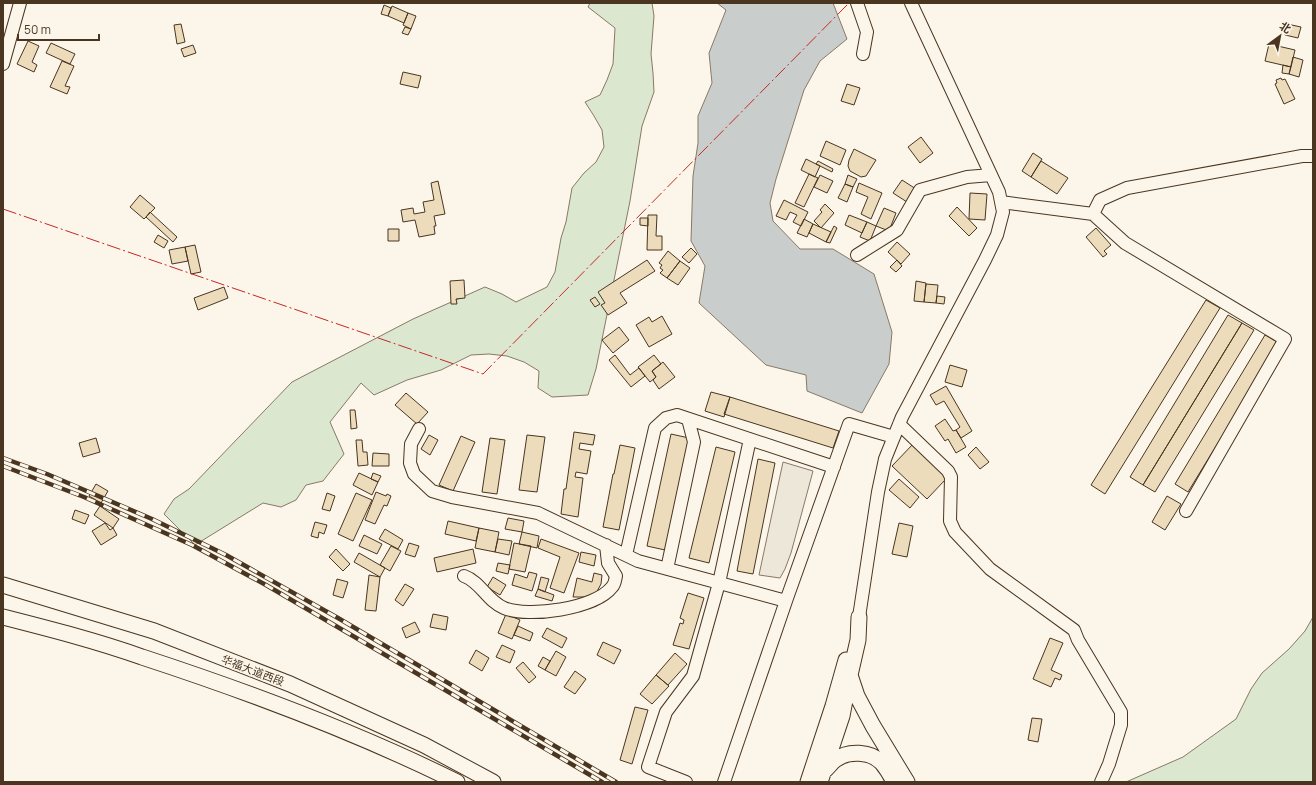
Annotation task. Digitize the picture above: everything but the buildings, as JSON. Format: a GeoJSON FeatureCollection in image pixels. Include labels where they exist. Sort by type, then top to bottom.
{"type":"FeatureCollection","features":[{"type":"Feature","properties":{"kind":"main road","name":"华福大道西段"},"geometry":{"type":"LineString","coordinates":[[3,584],[154,631],[290,684],[424,745],[493,782]]}},
{"type":"Feature","properties":{"kind":"main road","name":"华福大道西段"},"geometry":{"type":"LineString","coordinates":[[3,616],[142,656],[284,706],[423,765],[457,782]]}},
{"type":"Feature","properties":{"kind":"main road"},"geometry":{"type":"LineString","coordinates":[[822,777],[842,716],[858,640],[859,617]]}},
{"type":"Feature","properties":{"kind":"main road"},"geometry":{"type":"LineString","coordinates":[[808,782],[833,706],[859,617]]}},
{"type":"Feature","properties":{"kind":"main road"},"geometry":{"type":"LineString","coordinates":[[850,675],[857,696],[873,726],[907,782]]}},
{"type":"Feature","properties":{"kind":"main road"},"geometry":{"type":"LineString","coordinates":[[822,777],[835,760],[855,752],[881,762],[894,782]]}},
{"type":"Feature","properties":{"kind":"street"},"geometry":{"type":"LineString","coordinates":[[3,64],[20,3]]}},
{"type":"Feature","properties":{"kind":"street"},"geometry":{"type":"LineString","coordinates":[[857,3],[867,32],[863,54]]}},
{"type":"Feature","properties":{"kind":"street"},"geometry":{"type":"LineString","coordinates":[[859,617],[878,492],[885,459],[899,424],[925,372],[994,241],[1003,212],[999,192],[911,3]]}},
{"type":"Feature","properties":{"kind":"street"},"geometry":{"type":"LineString","coordinates":[[1093,214],[1100,200],[1127,188],[1302,156],[1313,156]]}},
{"type":"Feature","properties":{"kind":"street"},"geometry":{"type":"LineString","coordinates":[[856,254],[897,230],[920,190],[967,177],[991,175]]}},
{"type":"Feature","properties":{"kind":"street"},"geometry":{"type":"LineString","coordinates":[[1001,202],[1093,214],[1125,242],[1285,338],[1186,511]]}},
{"type":"Feature","properties":{"kind":"street"},"geometry":{"type":"LineString","coordinates":[[626,555],[655,428],[666,418],[677,415],[834,467]]}},
{"type":"Feature","properties":{"kind":"street"},"geometry":{"type":"LineString","coordinates":[[667,569],[694,442],[688,419]]}},
{"type":"Feature","properties":{"kind":"street"},"geometry":{"type":"LineString","coordinates":[[724,782],[786,602],[850,424],[894,437]]}},
{"type":"Feature","properties":{"kind":"street"},"geometry":{"type":"LineString","coordinates":[[899,424],[948,471],[951,477],[950,521],[955,532],[990,569],[1074,630],[1078,640],[1121,712],[1121,725],[1109,764],[1101,782]]}},
{"type":"Feature","properties":{"kind":"street"},"geometry":{"type":"LineString","coordinates":[[419,429],[410,444],[410,463],[414,474],[432,491],[452,497],[538,512],[638,561],[786,602]]}},
{"type":"Feature","properties":{"kind":"street"},"geometry":{"type":"LineString","coordinates":[[686,782],[648,767],[666,712],[693,676],[720,583],[750,439]]}},
{"type":"Feature","properties":{"kind":"street"},"geometry":{"type":"LineString","coordinates":[[464,576],[470,578],[479,585],[493,601],[506,609],[519,612],[573,607],[597,599],[612,587],[616,576],[608,563],[606,546]]}},
{"type":"Feature","properties":{"kind":"green space"},"geometry":{"type":"Polygon","coordinates":[[[590,3],[652,3],[654,16],[651,54],[654,92],[642,126],[630,201],[596,369],[588,395],[552,397],[538,388],[539,371],[524,362],[507,356],[489,354],[471,355],[441,370],[407,380],[374,395],[361,383],[330,422],[344,454],[323,481],[306,485],[296,500],[281,507],[263,503],[195,545],[164,514],[174,499],[189,489],[292,382],[413,319],[485,287],[516,302],[547,287],[555,272],[572,188],[584,173],[596,162],[604,147],[602,130],[585,102],[600,95],[607,80],[613,64],[615,28],[588,7],[590,3]]]}},
{"type":"Feature","properties":{"kind":"green space"},"geometry":{"type":"Polygon","coordinates":[[[1313,617],[1313,782],[1126,782],[1183,757],[1236,719],[1251,689],[1262,673],[1289,649],[1305,631],[1313,617]]]}},
{"type":"Feature","properties":{"kind":"shaded area"},"geometry":{"type":"Polygon","coordinates":[[[717,3],[833,3],[847,39],[820,61],[804,90],[770,203],[773,221],[800,249],[833,249],[874,274],[892,332],[889,364],[862,413],[807,391],[806,375],[766,365],[699,303],[705,266],[691,241],[693,176],[698,143],[698,116],[712,83],[709,53],[726,10],[717,3]]]}},
{"type":"Feature","properties":{"kind":"shaded area"},"geometry":{"type":"Polygon","coordinates":[[[783,462],[813,471],[791,553],[780,578],[759,575],[783,462]]]}},
{"type":"Feature","properties":{"kind":"railway"},"geometry":{"type":"LineString","coordinates":[[3,458],[47,474],[152,519],[226,555],[338,618],[616,782]]}},
{"type":"Feature","properties":{"kind":"railway"},"geometry":{"type":"LineString","coordinates":[[3,466],[84,497],[192,545],[266,585],[602,782]]}},
{"type":"Feature","properties":{"kind":"power"},"geometry":{"type":"LineString","coordinates":[[3,209],[483,374],[849,3]]}}]}
